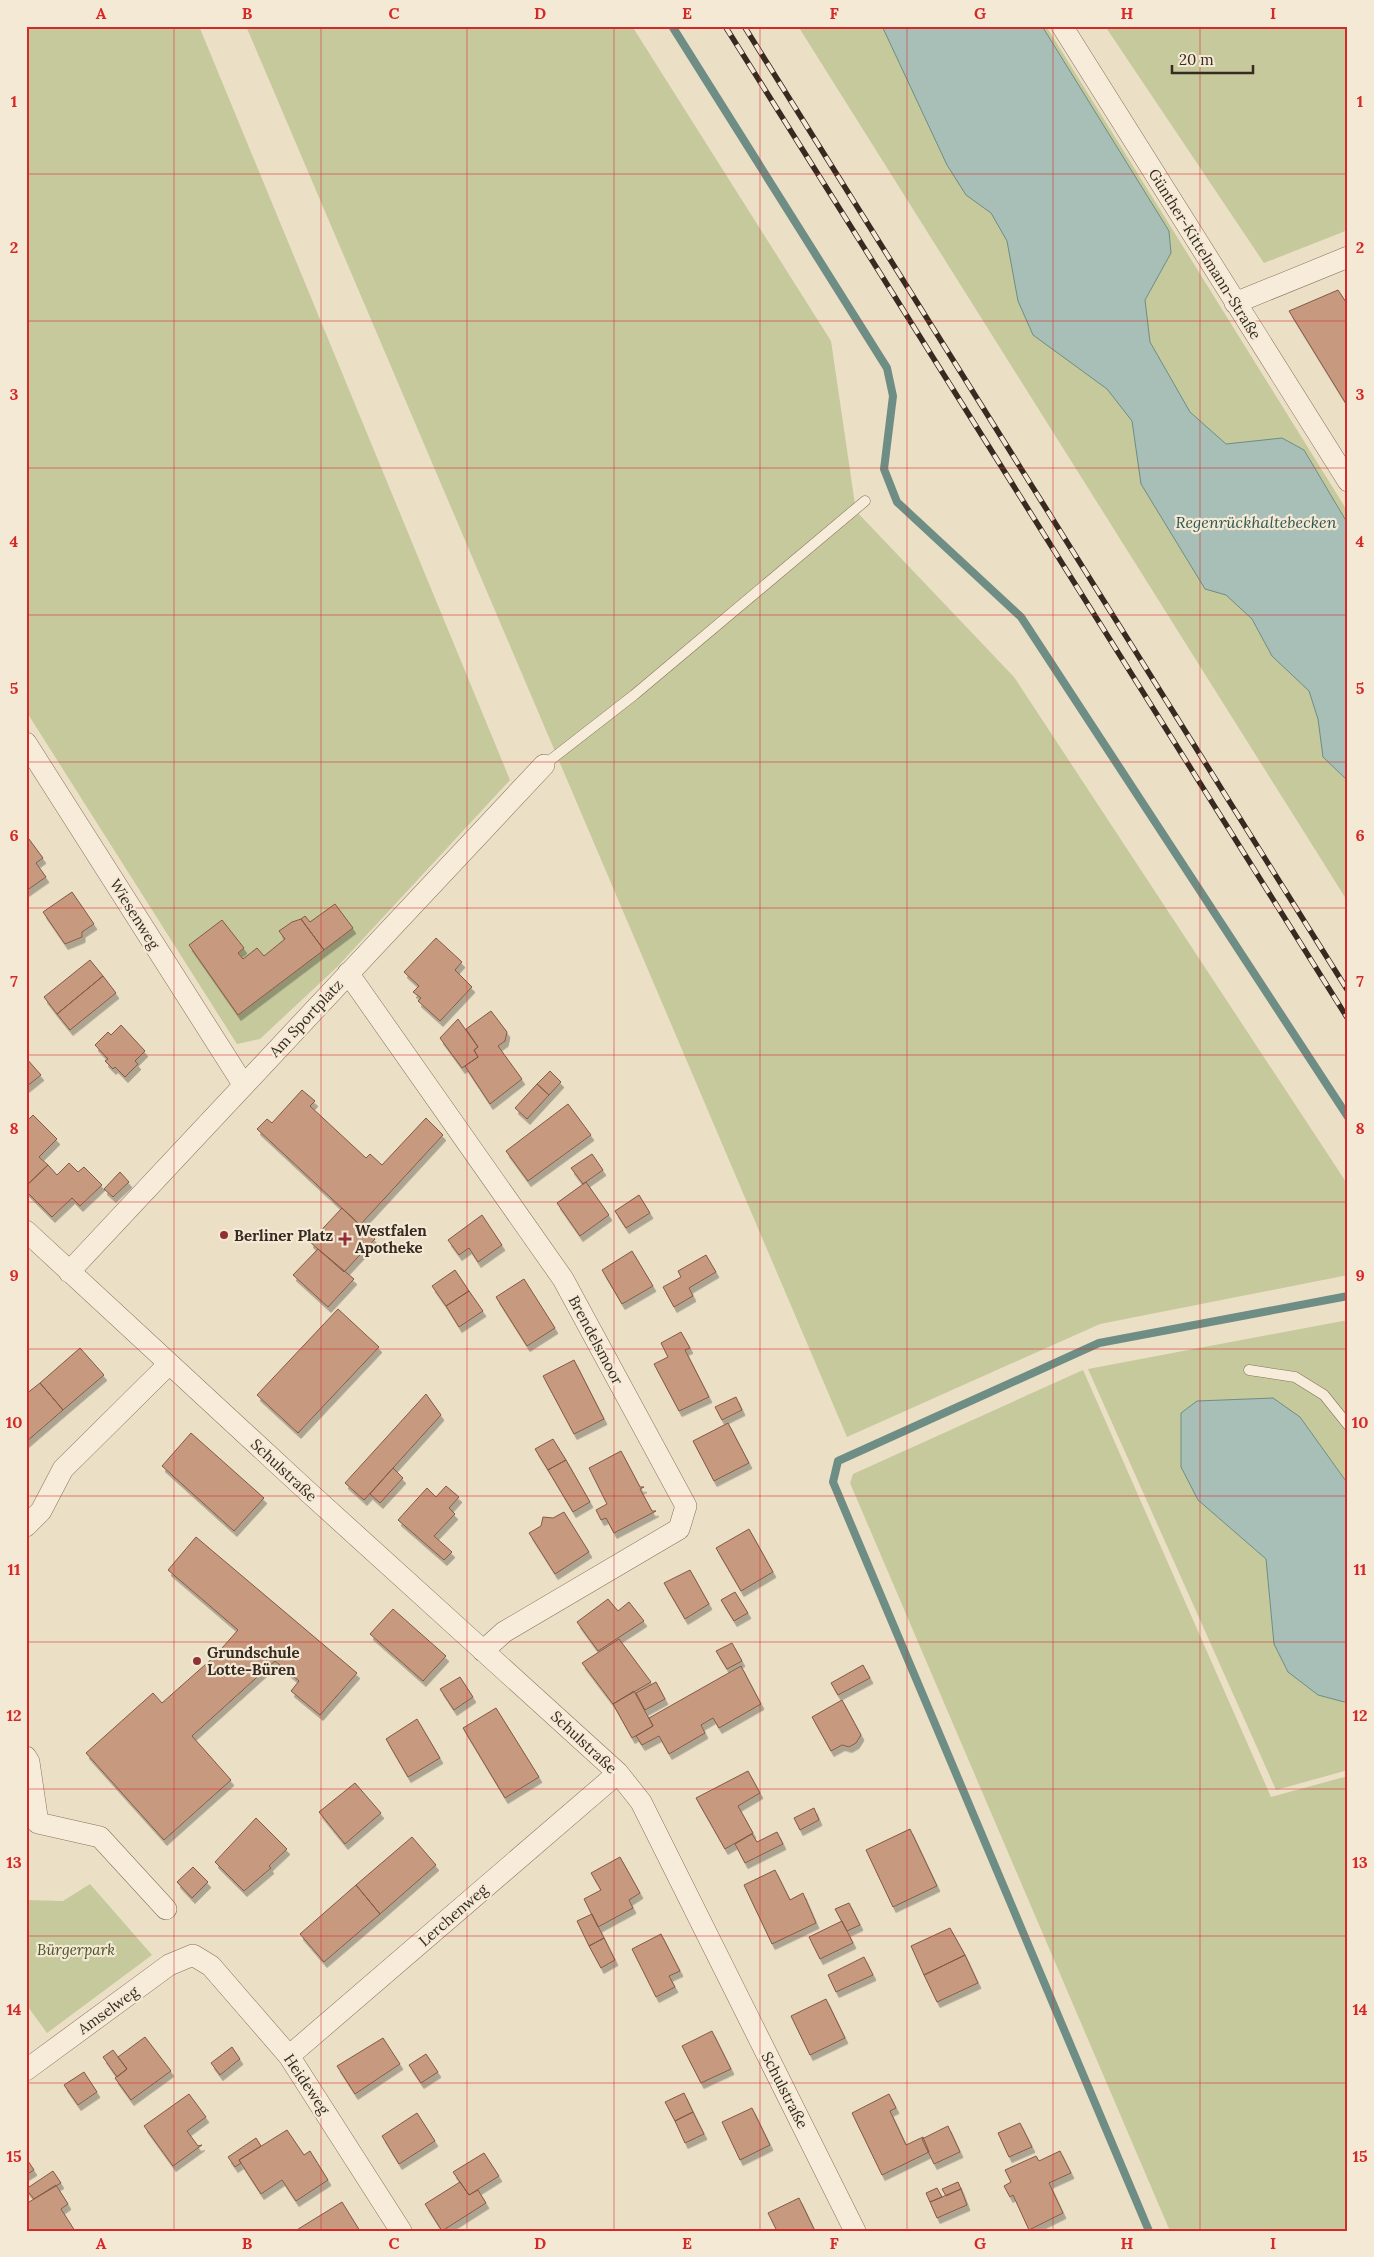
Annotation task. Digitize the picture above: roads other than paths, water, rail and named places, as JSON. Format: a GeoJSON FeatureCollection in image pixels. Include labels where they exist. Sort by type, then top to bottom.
{"type":"FeatureCollection","features":[{"type":"Feature","properties":{"kind":"street","name":"Günther-Kittelmann-Straße"},"geometry":{"type":"LineString","coordinates":[[1062,26],[1348,481]]}},
{"type":"Feature","properties":{"kind":"street"},"geometry":{"type":"LineString","coordinates":[[1235,303],[1348,257]]}},
{"type":"Feature","properties":{"kind":"street","name":"Wiesenweg"},"geometry":{"type":"LineString","coordinates":[[26,743],[243,1084]]}},
{"type":"Feature","properties":{"kind":"street","name":"Am Sportplatz"},"geometry":{"type":"LineString","coordinates":[[69,1272],[544,764]]}},
{"type":"Feature","properties":{"kind":"street","name":"Brendelsmoor"},"geometry":{"type":"LineString","coordinates":[[348,973],[563,1279],[686,1506],[679,1529],[504,1632],[483,1651]]}},
{"type":"Feature","properties":{"kind":"street"},"geometry":{"type":"LineString","coordinates":[[26,1231],[169,1364],[63,1469],[41,1511],[26,1526]]}},
{"type":"Feature","properties":{"kind":"street","name":"Schulstraße"},"geometry":{"type":"LineString","coordinates":[[169,1364],[618,1773],[645,1810],[855,2231]]}},
{"type":"Feature","properties":{"kind":"street"},"geometry":{"type":"LineString","coordinates":[[26,1757],[29,1762],[38,1823],[100,1837],[166,1909]]}},
{"type":"Feature","properties":{"kind":"street","name":"Lerchenweg"},"geometry":{"type":"LineString","coordinates":[[289,2056],[618,1773]]}},
{"type":"Feature","properties":{"kind":"street","name":"Heideweg"},"geometry":{"type":"LineString","coordinates":[[193,1955],[211,1966],[289,2056],[401,2231]]}},
{"type":"Feature","properties":{"kind":"street","name":"Amselweg"},"geometry":{"type":"LineString","coordinates":[[26,2070],[169,1965],[193,1955]]}},
{"type":"Feature","properties":{"kind":"lane"},"geometry":{"type":"LineString","coordinates":[[544,764],[634,695],[865,501]]}},
{"type":"Feature","properties":{"kind":"lane"},"geometry":{"type":"LineString","coordinates":[[1249,1370],[1296,1377],[1324,1395],[1348,1425]]}},
{"type":"Feature","properties":{"kind":"water","name":"Regenrückhaltebecken"},"geometry":{"type":"Polygon","coordinates":[[[882,26],[1042,26],[1169,231],[1171,253],[1145,300],[1150,342],[1190,412],[1226,444],[1282,438],[1304,450],[1348,524],[1348,781],[1323,757],[1318,719],[1309,691],[1272,656],[1252,619],[1226,595],[1205,589],[1141,484],[1132,421],[1107,389],[1033,335],[1018,301],[1007,241],[991,213],[966,195],[947,165],[882,26]]]}},
{"type":"Feature","properties":{"kind":"water"},"geometry":{"type":"Polygon","coordinates":[[[1273,1398],[1300,1417],[1348,1484],[1348,1703],[1318,1695],[1288,1672],[1274,1644],[1266,1559],[1198,1500],[1181,1467],[1181,1413],[1197,1401],[1273,1398]]]}},
{"type":"Feature","properties":{"kind":"waterway"},"geometry":{"type":"LineString","coordinates":[[672,26],[887,368],[893,396],[884,469],[897,502],[1021,617],[1348,1117]]}},
{"type":"Feature","properties":{"kind":"waterway"},"geometry":{"type":"LineString","coordinates":[[1149,2231],[833,1482],[838,1461],[1099,1343],[1348,1296]]}},
{"type":"Feature","properties":{"kind":"railway"},"geometry":{"type":"LineString","coordinates":[[725,26],[1348,1019]]}},
{"type":"Feature","properties":{"kind":"railway"},"geometry":{"type":"LineString","coordinates":[[744,26],[1348,991]]}},
{"type":"Feature","properties":{"kind":"place","name":"Berliner Platz"},"geometry":{"type":"Point","coordinates":[224,1235]}},
{"type":"Feature","properties":{"kind":"place","name":"Westfalen Apotheke"},"geometry":{"type":"Point","coordinates":[345,1239]}},
{"type":"Feature","properties":{"kind":"place","name":"Grundschule Lotte-Büren"},"geometry":{"type":"Point","coordinates":[197,1661]}},
{"type":"Feature","properties":{"kind":"park label","name":"Bürgerpark"},"geometry":{"type":"Point","coordinates":[76,1949]}}]}
